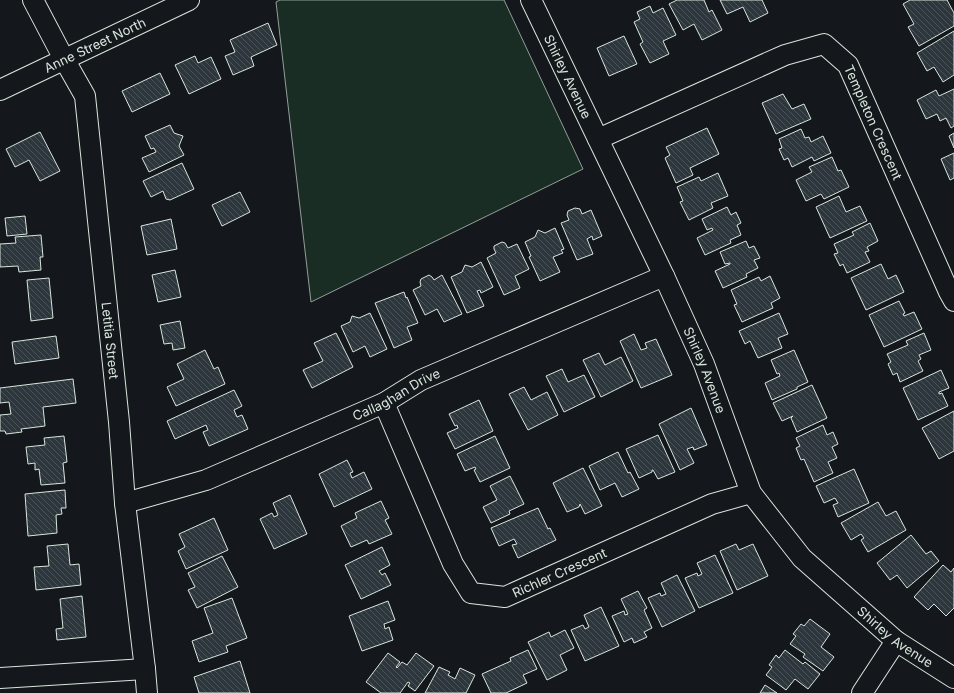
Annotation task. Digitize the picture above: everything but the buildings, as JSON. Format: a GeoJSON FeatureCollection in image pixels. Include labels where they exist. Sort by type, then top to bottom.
{"type":"FeatureCollection","features":[{"type":"Feature","properties":{"kind":"street","name":"Letitia Street"},"geometry":{"type":"LineString","coordinates":[[33,0],[85,96],[119,422],[125,503],[147,693]]}},
{"type":"Feature","properties":{"kind":"street","name":"Anne Street North"},"geometry":{"type":"LineString","coordinates":[[0,90],[189,0]]}},
{"type":"Feature","properties":{"kind":"street","name":"Shirley Avenue"},"geometry":{"type":"LineString","coordinates":[[531,0],[664,276],[704,364],[750,493],[802,558],[896,641],[954,678]]}},
{"type":"Feature","properties":{"kind":"street","name":"Templeton Crescent"},"geometry":{"type":"LineString","coordinates":[[598,140],[785,55],[824,44],[848,65],[942,278],[954,301]]}},
{"type":"Feature","properties":{"kind":"street","name":"Callaghan Drive"},"geometry":{"type":"LineString","coordinates":[[125,503],[206,480],[384,403],[422,380],[664,276]]}},
{"type":"Feature","properties":{"kind":"street","name":"Richler Crescent"},"geometry":{"type":"LineString","coordinates":[[384,403],[453,564],[471,593],[505,597],[712,504],[750,493]]}},
{"type":"Feature","properties":{"kind":"street"},"geometry":{"type":"LineString","coordinates":[[862,693],[896,641]]}},
{"type":"Feature","properties":{"kind":"street"},"geometry":{"type":"LineString","coordinates":[[0,678],[145,669]]}},
{"type":"Feature","properties":{"kind":"green space"},"geometry":{"type":"Polygon","coordinates":[[[280,0],[504,0],[583,169],[311,302],[276,2],[280,0]]]}}]}
